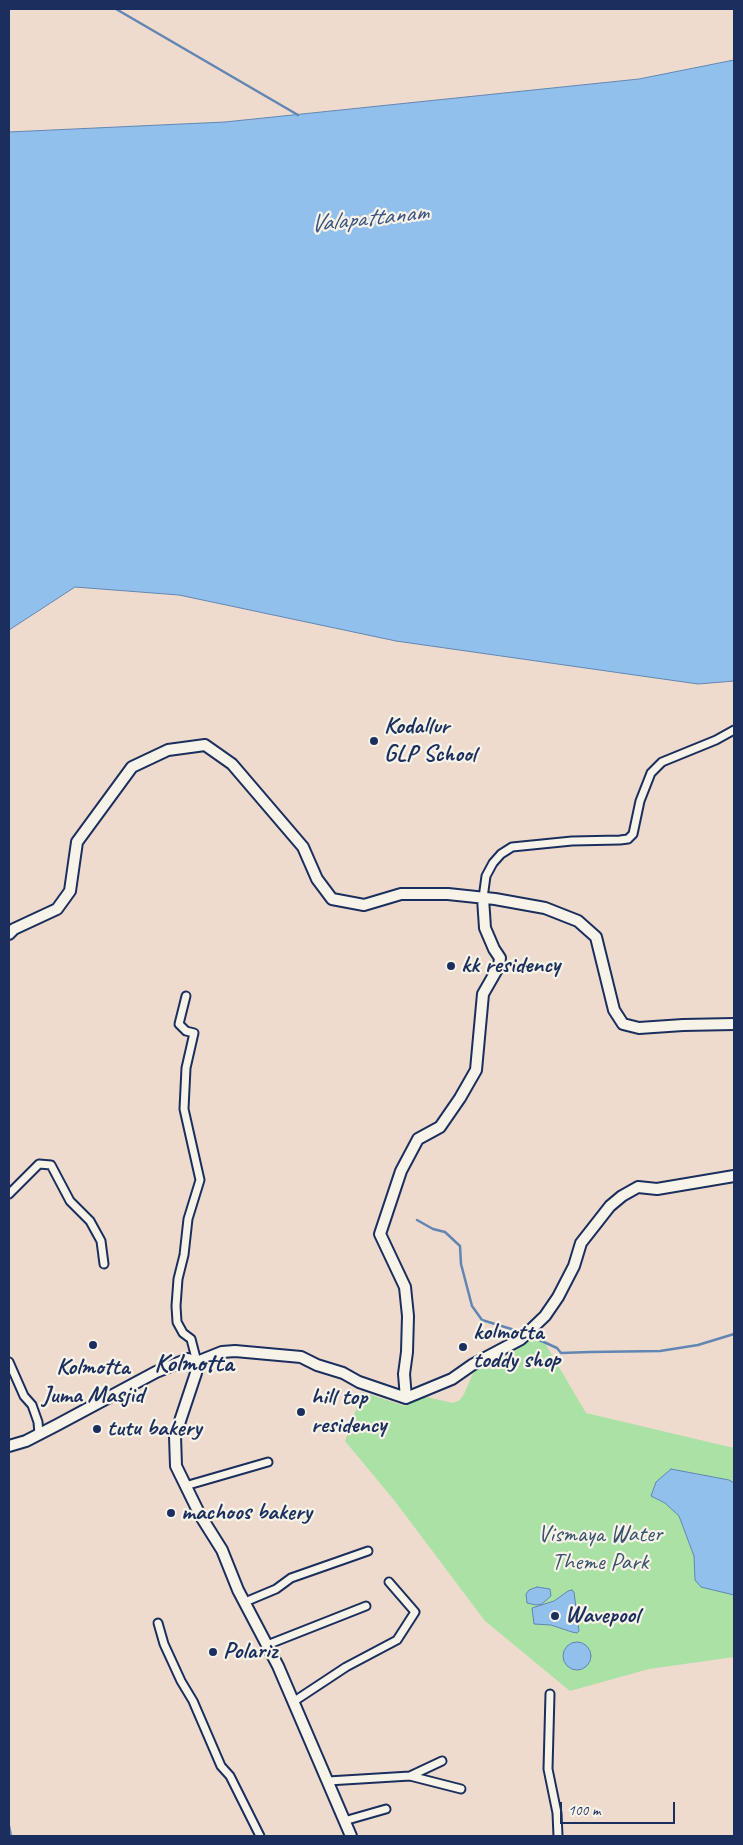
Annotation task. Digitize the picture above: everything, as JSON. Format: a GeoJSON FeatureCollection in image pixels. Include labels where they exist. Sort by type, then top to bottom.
{"type":"FeatureCollection","features":[{"type":"Feature","properties":{"kind":"street"},"geometry":{"type":"LineString","coordinates":[[406,1398],[404,1374],[408,1316],[405,1287],[380,1234],[401,1171],[418,1139],[440,1127],[476,1070],[483,994],[499,966],[500,958],[484,928],[486,876],[493,863],[501,854],[512,847],[572,841],[628,839],[633,834],[636,816],[646,786],[651,773],[656,767],[662,762],[716,740],[734,730]]}},
{"type":"Feature","properties":{"kind":"street"},"geometry":{"type":"LineString","coordinates":[[9,934],[56,908],[70,891],[77,842],[132,767],[168,750],[205,745],[232,764],[303,847],[317,879],[332,899],[364,905],[401,894],[448,894],[545,908],[578,921],[596,937],[614,1010],[622,1024],[639,1028],[734,1024]]}},
{"type":"Feature","properties":{"kind":"street"},"geometry":{"type":"LineString","coordinates":[[186,996],[178,1024],[186,1031],[194,1033],[186,1068],[184,1108],[200,1180],[188,1219],[184,1254],[178,1279],[176,1306],[177,1322],[183,1333],[191,1339],[197,1362],[196,1373],[175,1436],[176,1466],[185,1486],[222,1550],[294,1702],[351,1836]]}},
{"type":"Feature","properties":{"kind":"street"},"geometry":{"type":"LineString","coordinates":[[9,1194],[39,1164],[51,1165],[70,1201],[90,1221],[101,1241],[104,1264]]}},
{"type":"Feature","properties":{"kind":"street"},"geometry":{"type":"LineString","coordinates":[[9,1446],[39,1434],[156,1372],[188,1359],[197,1362],[222,1352],[235,1351],[301,1357],[317,1366],[343,1373],[359,1382],[406,1398],[452,1379],[521,1340],[545,1316],[558,1297],[574,1266],[581,1243],[610,1206],[622,1196],[638,1187],[657,1189],[734,1176]]}},
{"type":"Feature","properties":{"kind":"street"},"geometry":{"type":"LineString","coordinates":[[9,1362],[24,1396],[32,1405],[38,1422],[39,1434]]}},
{"type":"Feature","properties":{"kind":"street"},"geometry":{"type":"LineString","coordinates":[[185,1486],[268,1462]]}},
{"type":"Feature","properties":{"kind":"street"},"geometry":{"type":"LineString","coordinates":[[245,1602],[276,1589],[290,1578],[368,1551]]}},
{"type":"Feature","properties":{"kind":"street"},"geometry":{"type":"LineString","coordinates":[[294,1702],[346,1667],[397,1640],[415,1612],[389,1582]]}},
{"type":"Feature","properties":{"kind":"street"},"geometry":{"type":"LineString","coordinates":[[267,1645],[366,1606]]}},
{"type":"Feature","properties":{"kind":"street"},"geometry":{"type":"LineString","coordinates":[[158,1623],[164,1644],[193,1702],[221,1766],[230,1776],[260,1836]]}},
{"type":"Feature","properties":{"kind":"street"},"geometry":{"type":"LineString","coordinates":[[550,1694],[548,1769],[557,1813],[558,1836]]}},
{"type":"Feature","properties":{"kind":"street"},"geometry":{"type":"LineString","coordinates":[[410,1776],[442,1761]]}},
{"type":"Feature","properties":{"kind":"street"},"geometry":{"type":"LineString","coordinates":[[328,1781],[410,1776],[461,1789]]}},
{"type":"Feature","properties":{"kind":"street"},"geometry":{"type":"LineString","coordinates":[[344,1821],[386,1809]]}},
{"type":"Feature","properties":{"kind":"green space","name":"Vismaya Water Theme Park"},"geometry":{"type":"Polygon","coordinates":[[[539,1333],[586,1413],[734,1448],[734,1657],[649,1669],[570,1691],[485,1621],[394,1500],[345,1441],[362,1392],[405,1406],[422,1396],[453,1403],[460,1400],[464,1394],[474,1371],[510,1354],[539,1333]]]}},
{"type":"Feature","properties":{"kind":"water","name":"Valapattanam"},"geometry":{"type":"Polygon","coordinates":[[[734,60],[734,681],[698,684],[396,641],[179,595],[75,587],[9,630],[9,132],[225,122],[639,79],[734,60]]]}},
{"type":"Feature","properties":{"kind":"water"},"geometry":{"type":"Polygon","coordinates":[[[671,1469],[729,1480],[734,1483],[734,1595],[701,1587],[695,1580],[694,1556],[679,1516],[665,1503],[651,1496],[656,1482],[671,1469]]]}},
{"type":"Feature","properties":{"kind":"water"},"geometry":{"type":"Polygon","coordinates":[[[537,1587],[550,1589],[551,1596],[542,1604],[527,1603],[526,1594],[529,1590],[537,1587]]]}},
{"type":"Feature","properties":{"kind":"water","name":"Wavepool"},"geometry":{"type":"Polygon","coordinates":[[[572,1590],[574,1592],[579,1631],[577,1633],[551,1625],[534,1624],[532,1608],[554,1601],[572,1590]]]}},
{"type":"Feature","properties":{"kind":"water"},"geometry":{"type":"Polygon","coordinates":[[[577,1642],[587,1646],[591,1656],[587,1666],[577,1670],[567,1666],[563,1656],[567,1646],[577,1642]]]}},
{"type":"Feature","properties":{"kind":"waterway"},"geometry":{"type":"LineString","coordinates":[[116,9],[298,115]]}},
{"type":"Feature","properties":{"kind":"waterway"},"geometry":{"type":"LineString","coordinates":[[417,1220],[433,1229],[445,1232],[460,1246],[461,1264],[472,1306],[482,1320],[521,1332]]}},
{"type":"Feature","properties":{"kind":"waterway"},"geometry":{"type":"LineString","coordinates":[[535,1338],[557,1348],[561,1353],[660,1351],[698,1345],[734,1334]]}},
{"type":"Feature","properties":{"kind":"waterway"},"geometry":{"type":"LineString","coordinates":[[9,1826],[11,1836]]}},
{"type":"Feature","properties":{"kind":"place","name":"Kodallur GLP School"},"geometry":{"type":"Point","coordinates":[374,741]}},
{"type":"Feature","properties":{"kind":"place","name":"kk residency"},"geometry":{"type":"Point","coordinates":[451,966]}},
{"type":"Feature","properties":{"kind":"place","name":"Kolmotta Juma Masjid"},"geometry":{"type":"Point","coordinates":[93,1345]}},
{"type":"Feature","properties":{"kind":"place","name":"kolmotta toddy shop"},"geometry":{"type":"Point","coordinates":[463,1347]}},
{"type":"Feature","properties":{"kind":"place","name":"hill top residency"},"geometry":{"type":"Point","coordinates":[301,1412]}},
{"type":"Feature","properties":{"kind":"place","name":"tutu bakery"},"geometry":{"type":"Point","coordinates":[97,1429]}},
{"type":"Feature","properties":{"kind":"place","name":"machoos bakery"},"geometry":{"type":"Point","coordinates":[171,1513]}},
{"type":"Feature","properties":{"kind":"place","name":"Wavepool"},"geometry":{"type":"Point","coordinates":[555,1616]}},
{"type":"Feature","properties":{"kind":"place","name":"Polariz"},"geometry":{"type":"Point","coordinates":[213,1652]}},
{"type":"Feature","properties":{"kind":"district","name":"Kolmotta"},"geometry":{"type":"Point","coordinates":[194,1364]}}]}
